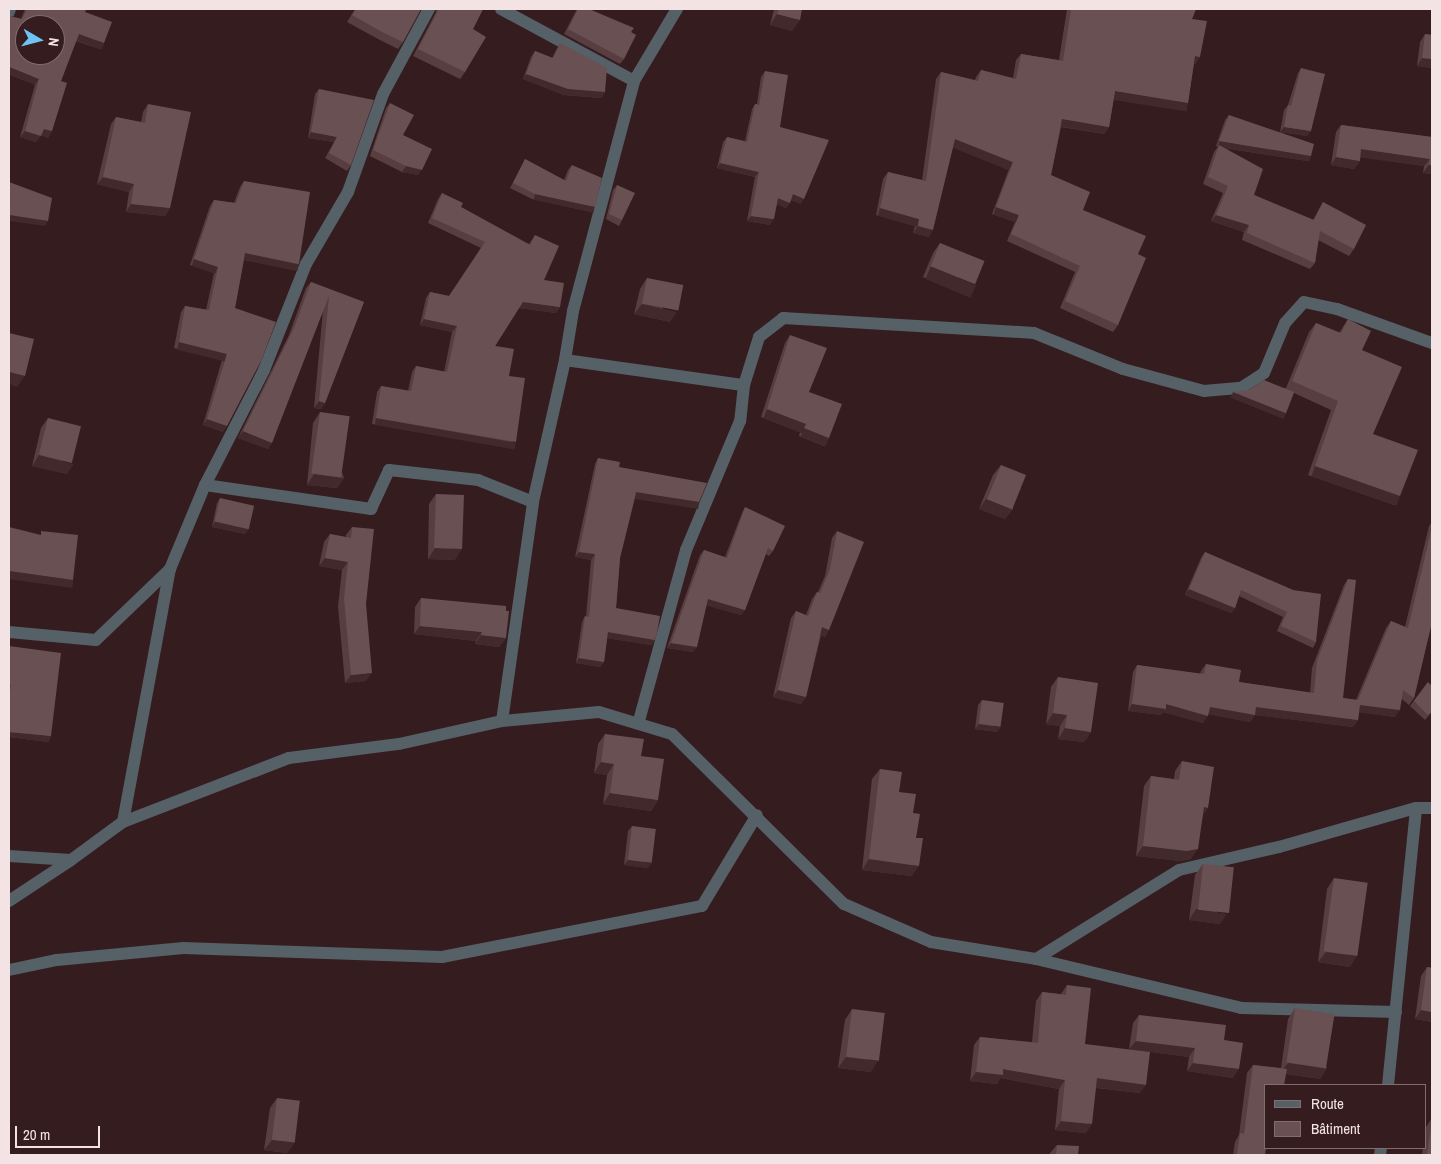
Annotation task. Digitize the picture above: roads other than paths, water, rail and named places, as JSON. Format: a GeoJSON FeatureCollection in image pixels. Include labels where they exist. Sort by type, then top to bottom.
{"type":"FeatureCollection","features":[{"type":"Feature","properties":{"kind":"street"},"geometry":{"type":"LineString","coordinates":[[123,822],[170,569],[205,485],[264,370],[306,264],[348,192],[383,94],[429,9]]}},
{"type":"Feature","properties":{"kind":"street"},"geometry":{"type":"LineString","coordinates":[[501,9],[634,81]]}},
{"type":"Feature","properties":{"kind":"street"},"geometry":{"type":"LineString","coordinates":[[502,721],[533,502],[582,275],[634,81],[677,9]]}},
{"type":"Feature","properties":{"kind":"street"},"geometry":{"type":"LineString","coordinates":[[638,724],[686,550],[740,421],[744,384],[759,337],[783,318],[1034,333],[1123,368],[1204,391],[1240,388],[1264,373],[1285,324],[1304,302],[1337,309],[1432,343]]}},
{"type":"Feature","properties":{"kind":"street"},"geometry":{"type":"LineString","coordinates":[[565,360],[744,384]]}},
{"type":"Feature","properties":{"kind":"street"},"geometry":{"type":"LineString","coordinates":[[205,485],[371,509],[389,470],[478,480],[533,502]]}},
{"type":"Feature","properties":{"kind":"street"},"geometry":{"type":"LineString","coordinates":[[9,632],[96,640],[170,569]]}},
{"type":"Feature","properties":{"kind":"street"},"geometry":{"type":"LineString","coordinates":[[9,901],[71,860],[123,822],[289,758],[399,744],[502,721],[599,712],[672,734],[757,815],[844,904],[931,942],[1036,959],[1241,1008],[1396,1012]]}},
{"type":"Feature","properties":{"kind":"street"},"geometry":{"type":"LineString","coordinates":[[1036,959],[1179,870],[1279,847],[1416,808],[1432,808]]}},
{"type":"Feature","properties":{"kind":"street"},"geometry":{"type":"LineString","coordinates":[[1388,1084],[1416,808]]}},
{"type":"Feature","properties":{"kind":"street"},"geometry":{"type":"LineString","coordinates":[[9,970],[57,960],[183,948],[442,957],[702,906],[757,815]]}},
{"type":"Feature","properties":{"kind":"street"},"geometry":{"type":"LineString","coordinates":[[9,856],[71,860]]}}]}
